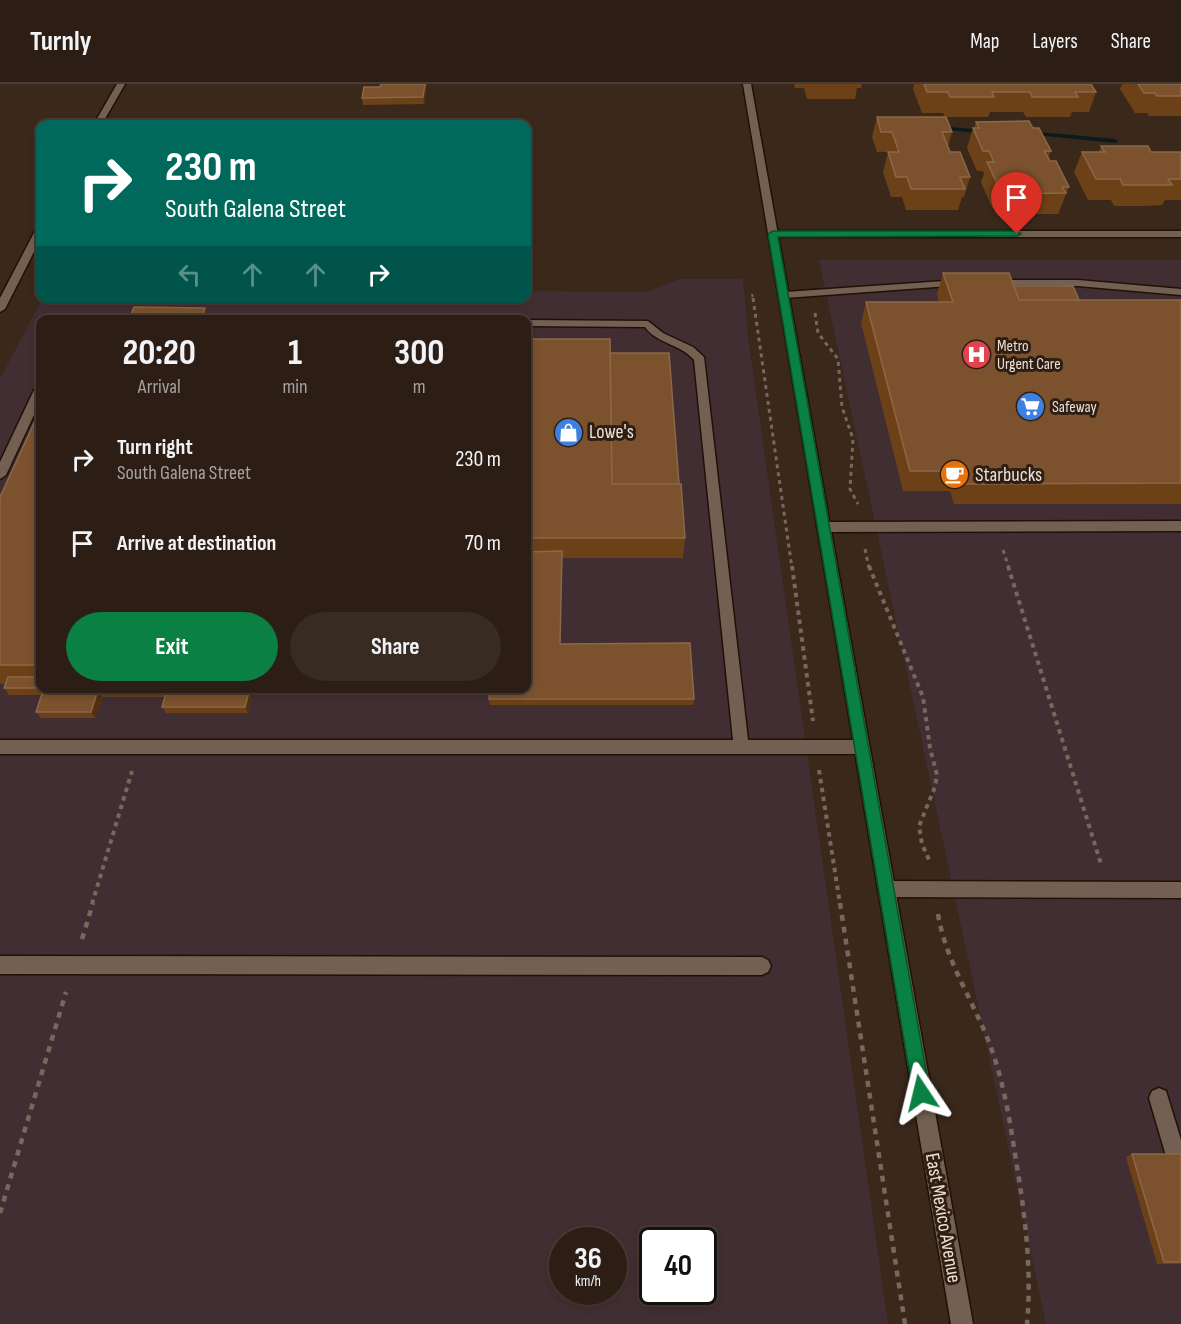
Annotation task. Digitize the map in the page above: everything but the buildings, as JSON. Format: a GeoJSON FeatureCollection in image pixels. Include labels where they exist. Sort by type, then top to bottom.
{"type":"FeatureCollection","features":[{"type":"Feature","properties":{"kind":"street"},"geometry":{"type":"LineString","coordinates":[[100,120],[121,84]]}},
{"type":"Feature","properties":{"kind":"street","name":"East Mexico Avenue"},"geometry":{"type":"LineString","coordinates":[[747,84],[785,295],[860,747],[962,1324]]}},
{"type":"Feature","properties":{"kind":"street"},"geometry":{"type":"LineString","coordinates":[[773,234],[1181,234]]}},
{"type":"Feature","properties":{"kind":"street"},"geometry":{"type":"LineString","coordinates":[[0,309],[36,239]]}},
{"type":"Feature","properties":{"kind":"street"},"geometry":{"type":"LineString","coordinates":[[785,295],[972,283],[1078,283],[1181,292]]}},
{"type":"Feature","properties":{"kind":"street"},"geometry":{"type":"LineString","coordinates":[[531,323],[648,324],[660,335],[690,349],[700,360],[741,747]]}},
{"type":"Feature","properties":{"kind":"street"},"geometry":{"type":"LineString","coordinates":[[0,475],[36,398]]}},
{"type":"Feature","properties":{"kind":"street"},"geometry":{"type":"LineString","coordinates":[[824,527],[1181,526]]}},
{"type":"Feature","properties":{"kind":"street"},"geometry":{"type":"LineString","coordinates":[[0,747],[860,747]]}},
{"type":"Feature","properties":{"kind":"street"},"geometry":{"type":"LineString","coordinates":[[886,889],[1181,890]]}},
{"type":"Feature","properties":{"kind":"street"},"geometry":{"type":"LineString","coordinates":[[0,965],[762,966]]}},
{"type":"Feature","properties":{"kind":"street"},"geometry":{"type":"LineString","coordinates":[[1159,1098],[1181,1173]]}},
{"type":"Feature","properties":{"kind":"path"},"geometry":{"type":"LineString","coordinates":[[752,294],[811,695],[814,747],[824,793],[905,1324]]}},
{"type":"Feature","properties":{"kind":"path"},"geometry":{"type":"LineString","coordinates":[[811,294],[818,333],[833,351],[839,363],[842,407],[853,439],[850,489],[860,507],[868,565],[923,697],[937,781],[921,817],[919,834],[930,862],[942,943],[955,975],[986,1032],[999,1073],[1022,1190],[1029,1255],[1030,1285],[1027,1324]]}},
{"type":"Feature","properties":{"kind":"path"},"geometry":{"type":"LineString","coordinates":[[995,527],[1109,889]]}},
{"type":"Feature","properties":{"kind":"shaded area"},"geometry":{"type":"Polygon","coordinates":[[[819,260],[1181,260],[1181,1324],[1046,1324],[819,260]]]}},
{"type":"Feature","properties":{"kind":"shaded area"},"geometry":{"type":"Polygon","coordinates":[[[680,279],[743,279],[748,337],[888,1324],[0,1324],[0,379],[40,303],[531,303],[531,291],[645,292],[680,279]]]}},
{"type":"Feature","properties":{"kind":"waterway"},"geometry":{"type":"LineString","coordinates":[[950,129],[986,132]]}},
{"type":"Feature","properties":{"kind":"waterway"},"geometry":{"type":"LineString","coordinates":[[1028,133],[1115,141]]}},
{"type":"Feature","properties":{"kind":"place","name":"Metro Urgent Care"},"geometry":{"type":"Point","coordinates":[976,355]}},
{"type":"Feature","properties":{"kind":"place","name":"Safeway"},"geometry":{"type":"Point","coordinates":[1031,407]}},
{"type":"Feature","properties":{"kind":"place","name":"Lowe's"},"geometry":{"type":"Point","coordinates":[568,432]}},
{"type":"Feature","properties":{"kind":"place","name":"Starbucks"},"geometry":{"type":"Point","coordinates":[954,475]}},
{"type":"Feature","properties":{"kind":"route"},"geometry":{"type":"LineString","coordinates":[[921,1093],[773,234],[1017,234]]}}]}
